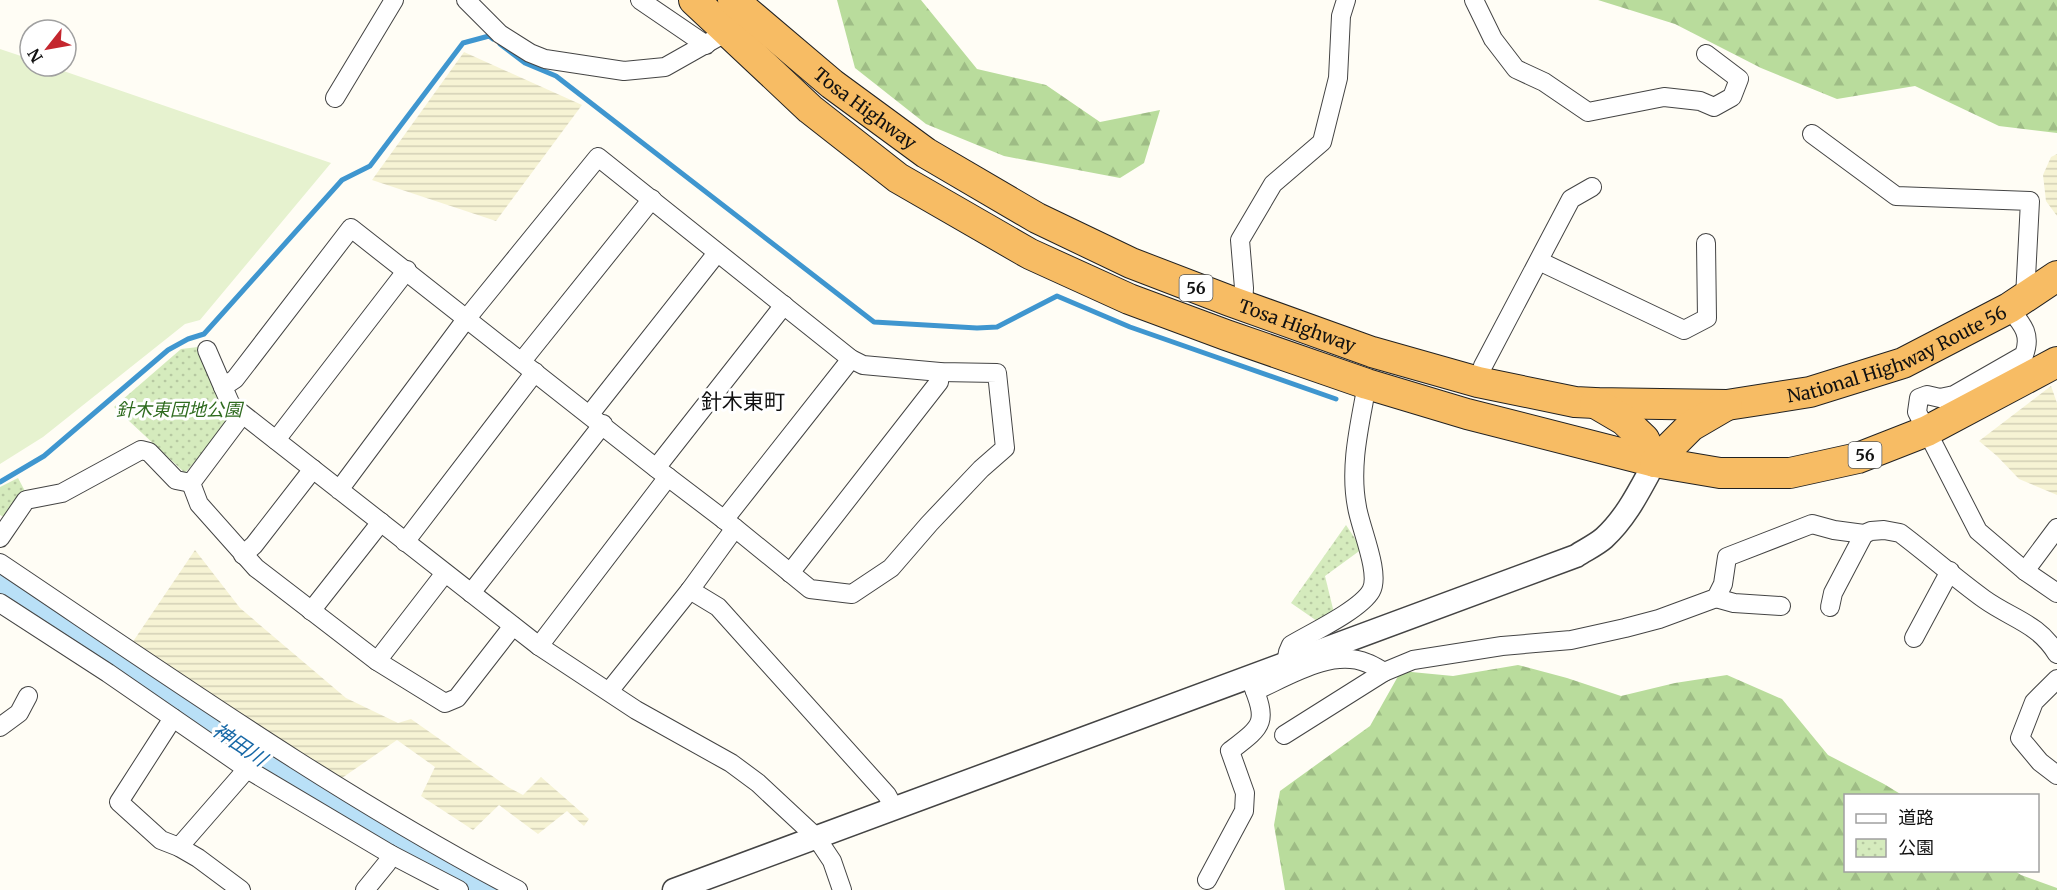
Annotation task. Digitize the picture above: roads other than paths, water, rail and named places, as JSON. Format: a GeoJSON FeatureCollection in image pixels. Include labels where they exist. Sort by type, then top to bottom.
{"type":"FeatureCollection","features":[{"type":"Feature","properties":{"kind":"highway","name":"Tosa Highway"},"geometry":{"type":"LineString","coordinates":[[694,0],[717,39],[898,177],[1030,254],[1129,298],[1367,384],[1467,414],[1655,462]]}},
{"type":"Feature","properties":{"kind":"highway","name":"Tosa Highway"},"geometry":{"type":"LineString","coordinates":[[733,0],[832,84],[926,153],[1036,218],[1131,263],[1372,352],[1478,382],[1575,402],[1726,405]]}},
{"type":"Feature","properties":{"kind":"highway","name":"National Highway Route 56"},"geometry":{"type":"LineString","coordinates":[[1726,405],[1810,392],[1903,363],[2017,302],[2057,276]]}},
{"type":"Feature","properties":{"kind":"highway","name":"56"},"geometry":{"type":"LineString","coordinates":[[1655,462],[1720,473],[1790,472],[1858,458],[1927,431],[2057,362]]}},
{"type":"Feature","properties":{"kind":"highway"},"geometry":{"type":"LineString","coordinates":[[1595,403],[1624,420],[1644,439],[1655,462],[1690,426],[1726,405]]}},
{"type":"Feature","properties":{"kind":"street"},"geometry":{"type":"LineString","coordinates":[[335,98],[394,0]]}},
{"type":"Feature","properties":{"kind":"street"},"geometry":{"type":"LineString","coordinates":[[466,0],[500,34],[516,46],[545,59],[624,71],[665,67],[717,39]]}},
{"type":"Feature","properties":{"kind":"street"},"geometry":{"type":"LineString","coordinates":[[640,0],[717,39]]}},
{"type":"Feature","properties":{"kind":"street"},"geometry":{"type":"LineString","coordinates":[[1243,306],[1244,288],[1240,240],[1273,184],[1322,142],[1338,78],[1341,16],[1346,0]]}},
{"type":"Feature","properties":{"kind":"street"},"geometry":{"type":"LineString","coordinates":[[1474,0],[1493,39],[1516,69],[1544,82],[1588,112],[1664,96],[1700,101],[1714,107],[1732,97],[1739,79],[1706,54]]}},
{"type":"Feature","properties":{"kind":"street"},"geometry":{"type":"LineString","coordinates":[[1812,134],[1896,196],[2030,201],[2017,302],[2028,343],[2024,355],[1954,395],[1940,398],[1927,395],[1919,398],[1917,412],[1978,531],[2025,571],[2057,593]]}},
{"type":"Feature","properties":{"kind":"street"},"geometry":{"type":"LineString","coordinates":[[223,387],[235,379],[351,228],[407,270],[467,318],[596,419],[662,472],[730,524],[810,589],[852,594],[891,568],[981,469],[1005,448],[997,373],[940,372],[863,365],[851,359],[598,157],[467,318],[339,490]]}},
{"type":"Feature","properties":{"kind":"street"},"geometry":{"type":"LineString","coordinates":[[1478,382],[1483,366],[1571,199],[1592,187]]}},
{"type":"Feature","properties":{"kind":"street"},"geometry":{"type":"LineString","coordinates":[[405,542],[529,366],[652,199]]}},
{"type":"Feature","properties":{"kind":"street"},"geometry":{"type":"LineString","coordinates":[[1539,261],[1684,330],[1707,318],[1706,243]]}},
{"type":"Feature","properties":{"kind":"street"},"geometry":{"type":"LineString","coordinates":[[471,593],[717,253]]}},
{"type":"Feature","properties":{"kind":"street"},"geometry":{"type":"LineString","coordinates":[[276,440],[407,270]]}},
{"type":"Feature","properties":{"kind":"street"},"geometry":{"type":"LineString","coordinates":[[539,646],[784,305]]}},
{"type":"Feature","properties":{"kind":"street"},"geometry":{"type":"LineString","coordinates":[[207,350],[231,405],[242,415],[539,646],[636,710],[731,763],[758,783],[816,837],[832,861],[842,890]]}},
{"type":"Feature","properties":{"kind":"street"},"geometry":{"type":"LineString","coordinates":[[610,692],[690,590],[730,524],[851,359]]}},
{"type":"Feature","properties":{"kind":"street"},"geometry":{"type":"LineString","coordinates":[[790,573],[939,382],[940,372]]}},
{"type":"Feature","properties":{"kind":"street"},"geometry":{"type":"LineString","coordinates":[[1286,663],[1291,645],[1356,606],[1371,591],[1375,576],[1357,508],[1353,476],[1367,384]]}},
{"type":"Feature","properties":{"kind":"street"},"geometry":{"type":"LineString","coordinates":[[191,483],[242,415]]}},
{"type":"Feature","properties":{"kind":"street"},"geometry":{"type":"LineString","coordinates":[[0,538],[26,500],[62,493],[141,450],[149,452],[176,480],[191,483]]}},
{"type":"Feature","properties":{"kind":"street"},"geometry":{"type":"LineString","coordinates":[[1252,684],[1286,663],[1575,556],[1602,540],[1619,522],[1630,508],[1655,462]]}},
{"type":"Feature","properties":{"kind":"street"},"geometry":{"type":"LineString","coordinates":[[243,555],[254,545],[313,469]]}},
{"type":"Feature","properties":{"kind":"street"},"geometry":{"type":"LineString","coordinates":[[191,483],[199,504],[256,568],[377,661],[445,703],[457,698],[513,626]]}},
{"type":"Feature","properties":{"kind":"street"},"geometry":{"type":"LineString","coordinates":[[311,611],[381,522]]}},
{"type":"Feature","properties":{"kind":"street"},"geometry":{"type":"LineString","coordinates":[[1716,598],[1723,584],[1727,557],[1812,524],[1864,534],[1877,531],[1900,533],[1985,600],[2030,626],[2048,640],[2057,654]]}},
{"type":"Feature","properties":{"kind":"street"},"geometry":{"type":"LineString","coordinates":[[2025,571],[2057,529]]}},
{"type":"Feature","properties":{"kind":"street"},"geometry":{"type":"LineString","coordinates":[[1830,607],[1833,594],[1864,534]]}},
{"type":"Feature","properties":{"kind":"street"},"geometry":{"type":"LineString","coordinates":[[0,563],[228,718],[352,797],[518,890]]}},
{"type":"Feature","properties":{"kind":"street"},"geometry":{"type":"LineString","coordinates":[[1914,638],[1950,571]]}},
{"type":"Feature","properties":{"kind":"street"},"geometry":{"type":"LineString","coordinates":[[377,661],[445,573]]}},
{"type":"Feature","properties":{"kind":"street"},"geometry":{"type":"LineString","coordinates":[[690,590],[718,607],[887,795],[894,808]]}},
{"type":"Feature","properties":{"kind":"street"},"geometry":{"type":"LineString","coordinates":[[1284,735],[1384,672],[1413,660],[1502,646],[1571,640],[1659,619],[1716,598],[1734,603],[1780,606]]}},
{"type":"Feature","properties":{"kind":"street"},"geometry":{"type":"LineString","coordinates":[[0,603],[247,769],[390,854],[459,890]]}},
{"type":"Feature","properties":{"kind":"street"},"geometry":{"type":"LineString","coordinates":[[674,890],[894,808],[1252,684],[1317,664],[1342,659],[1366,662],[1384,672]]}},
{"type":"Feature","properties":{"kind":"street"},"geometry":{"type":"LineString","coordinates":[[2057,680],[2034,702],[2020,738],[2040,762],[2057,775]]}},
{"type":"Feature","properties":{"kind":"street"},"geometry":{"type":"LineString","coordinates":[[1207,880],[1244,811],[1245,793],[1230,751],[1257,730],[1262,715],[1252,684]]}},
{"type":"Feature","properties":{"kind":"street"},"geometry":{"type":"LineString","coordinates":[[0,727],[19,713],[28,696]]}},
{"type":"Feature","properties":{"kind":"street"},"geometry":{"type":"LineString","coordinates":[[173,718],[119,802],[161,840],[178,847],[241,890]]}},
{"type":"Feature","properties":{"kind":"street"},"geometry":{"type":"LineString","coordinates":[[178,847],[247,769]]}},
{"type":"Feature","properties":{"kind":"street"},"geometry":{"type":"LineString","coordinates":[[364,890],[387,863],[390,854]]}},
{"type":"Feature","properties":{"kind":"waterway"},"geometry":{"type":"LineString","coordinates":[[0,482],[44,456],[168,350],[188,339],[204,334],[342,180],[370,166],[463,43],[489,36],[493,39]]}},
{"type":"Feature","properties":{"kind":"waterway"},"geometry":{"type":"LineString","coordinates":[[500,44],[525,63],[556,76],[874,322],[977,328],[997,327],[1057,296],[1130,327],[1336,399]]}},
{"type":"Feature","properties":{"kind":"waterway","name":"神田川"},"geometry":{"type":"LineString","coordinates":[[0,582],[266,762],[408,846],[491,890]]}},
{"type":"Feature","properties":{"kind":"district","name":"針木東町"},"geometry":{"type":"Point","coordinates":[743,401]}},
{"type":"Feature","properties":{"kind":"park label","name":"針木東団地公園"},"geometry":{"type":"Point","coordinates":[179,409]}}]}
